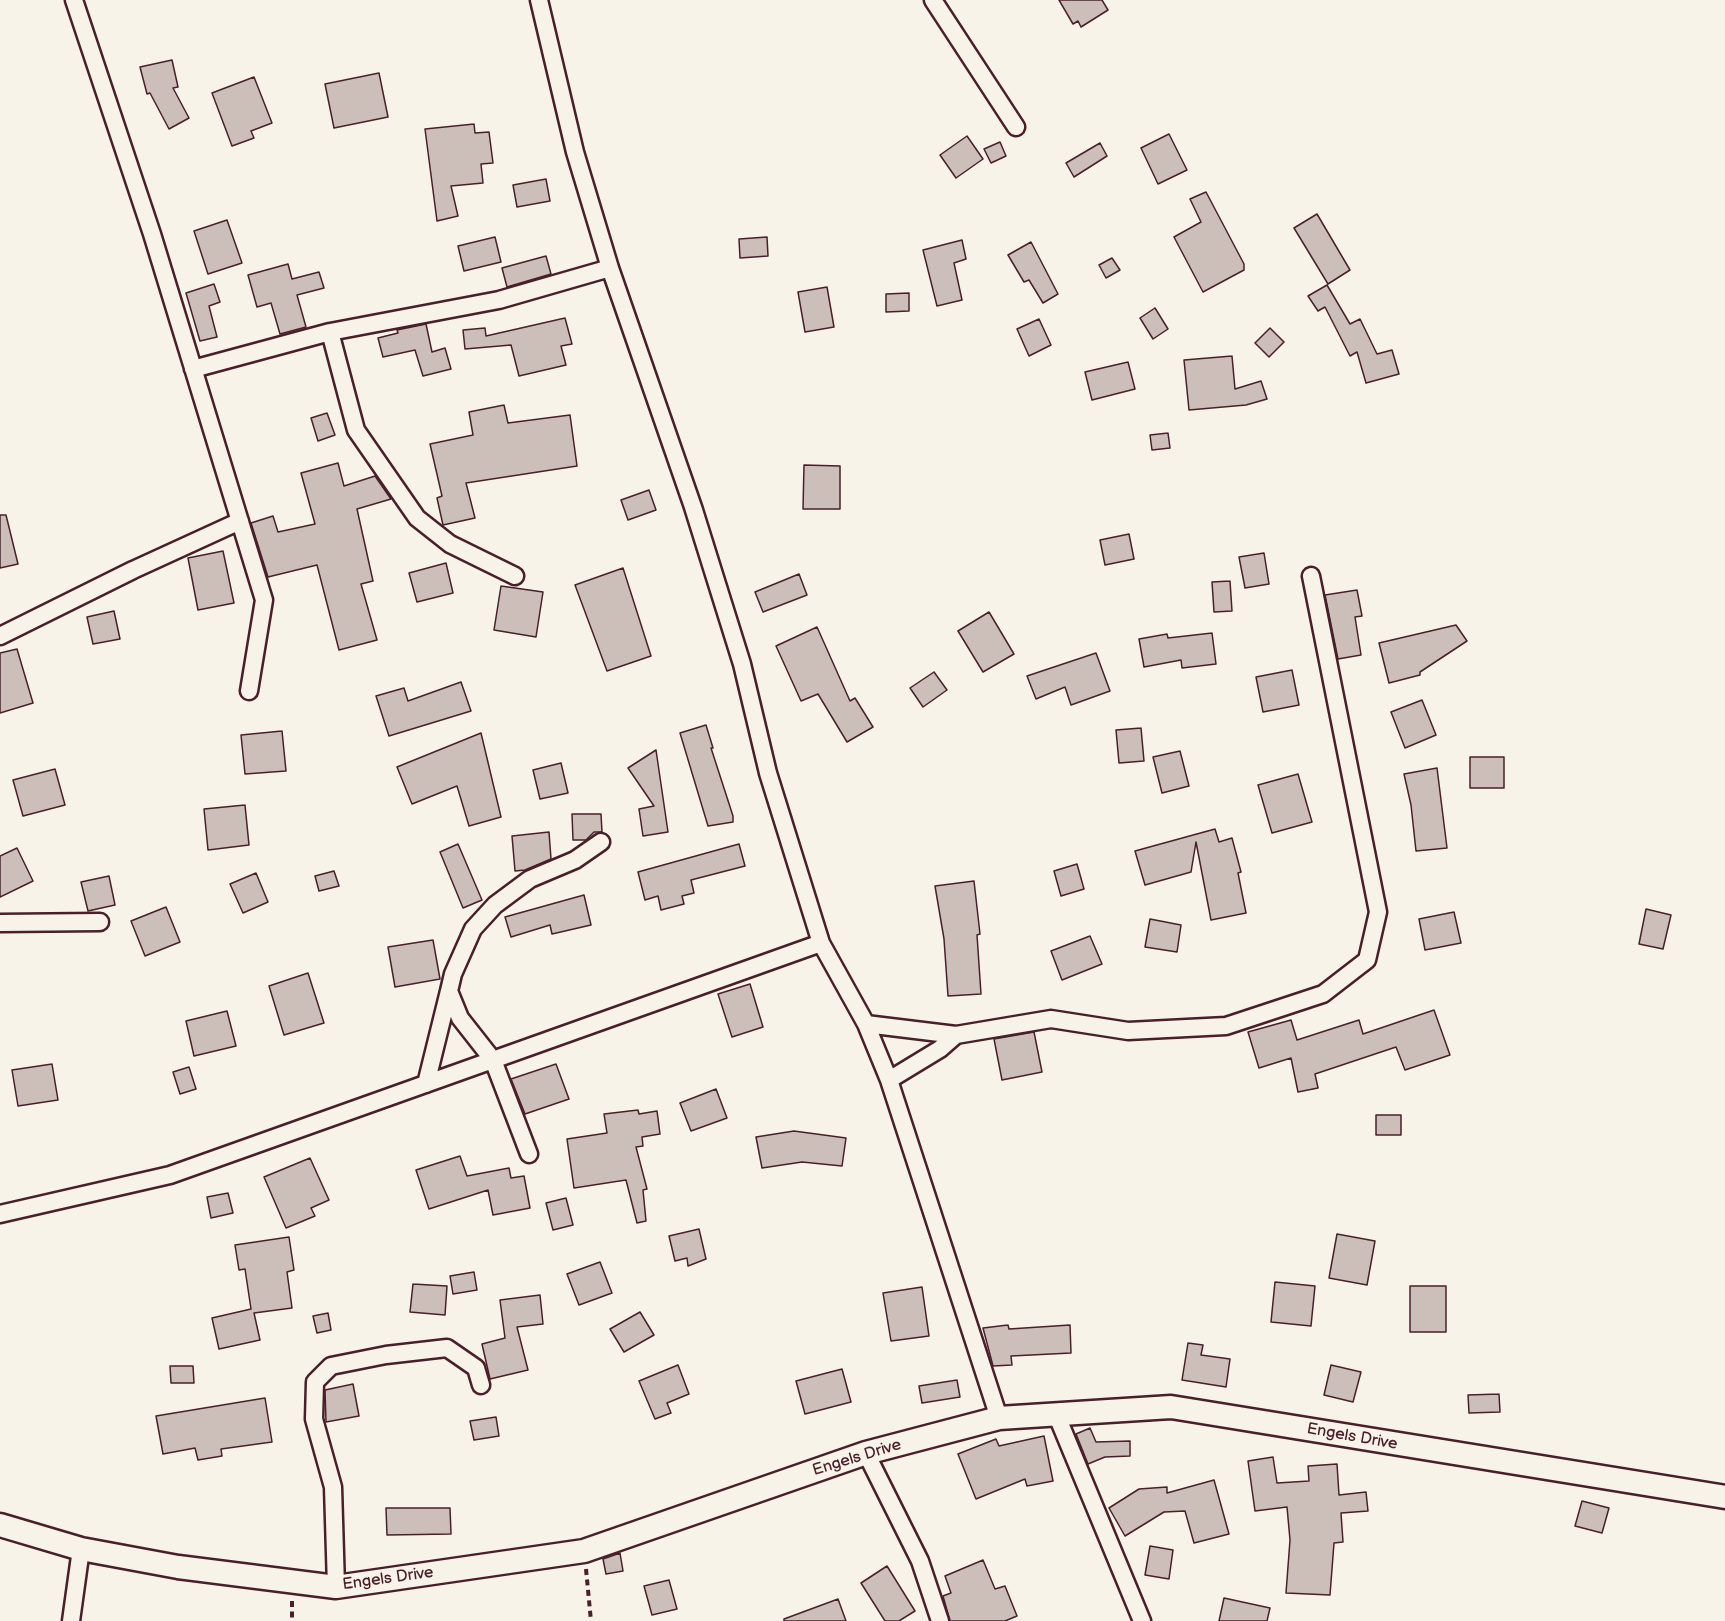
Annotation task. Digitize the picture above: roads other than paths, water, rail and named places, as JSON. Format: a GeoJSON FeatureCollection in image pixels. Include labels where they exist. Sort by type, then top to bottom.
{"type":"FeatureCollection","features":[{"type":"Feature","properties":{"kind":"street"},"geometry":{"type":"LineString","coordinates":[[74,0],[148,222],[264,600],[249,691]]}},
{"type":"Feature","properties":{"kind":"street"},"geometry":{"type":"LineString","coordinates":[[539,0],[575,152],[610,268],[696,518],[742,664],[768,773],[821,943],[866,1024],[889,1080],[999,1418]]}},
{"type":"Feature","properties":{"kind":"street"},"geometry":{"type":"LineString","coordinates":[[933,0],[1016,127]]}},
{"type":"Feature","properties":{"kind":"street"},"geometry":{"type":"LineString","coordinates":[[193,369],[330,332],[499,300],[610,268]]}},
{"type":"Feature","properties":{"kind":"street"},"geometry":{"type":"LineString","coordinates":[[330,332],[356,430],[417,518],[450,544],[515,576]]}},
{"type":"Feature","properties":{"kind":"street"},"geometry":{"type":"LineString","coordinates":[[0,636],[133,570],[240,521]]}},
{"type":"Feature","properties":{"kind":"street"},"geometry":{"type":"LineString","coordinates":[[866,1024],[956,1035],[1051,1019],[1128,1031],[1226,1026],[1323,994],[1367,960],[1378,912],[1311,576]]}},
{"type":"Feature","properties":{"kind":"street"},"geometry":{"type":"LineString","coordinates":[[426,1083],[453,974],[473,928],[495,905],[530,879],[575,860],[602,842]]}},
{"type":"Feature","properties":{"kind":"street"},"geometry":{"type":"LineString","coordinates":[[0,923],[100,922]]}},
{"type":"Feature","properties":{"kind":"street"},"geometry":{"type":"LineString","coordinates":[[0,1214],[170,1174],[821,943]]}},
{"type":"Feature","properties":{"kind":"street"},"geometry":{"type":"LineString","coordinates":[[449,991],[460,1018],[493,1060],[529,1154]]}},
{"type":"Feature","properties":{"kind":"street"},"geometry":{"type":"LineString","coordinates":[[889,1080],[940,1049],[956,1035]]}},
{"type":"Feature","properties":{"kind":"street"},"geometry":{"type":"LineString","coordinates":[[336,1587],[333,1487],[314,1419],[315,1382],[331,1366],[386,1355],[447,1348],[476,1368],[481,1385]]}},
{"type":"Feature","properties":{"kind":"street","name":"Engels Drive"},"geometry":{"type":"LineString","coordinates":[[0,1525],[81,1549],[178,1567],[336,1587],[584,1551],[866,1453],[999,1418],[1171,1407],[1725,1497]]}},
{"type":"Feature","properties":{"kind":"street"},"geometry":{"type":"LineString","coordinates":[[1057,1416],[1142,1621]]}},
{"type":"Feature","properties":{"kind":"street"},"geometry":{"type":"LineString","coordinates":[[866,1453],[920,1561],[940,1621]]}},
{"type":"Feature","properties":{"kind":"street"},"geometry":{"type":"LineString","coordinates":[[71,1621],[81,1549]]}}]}
